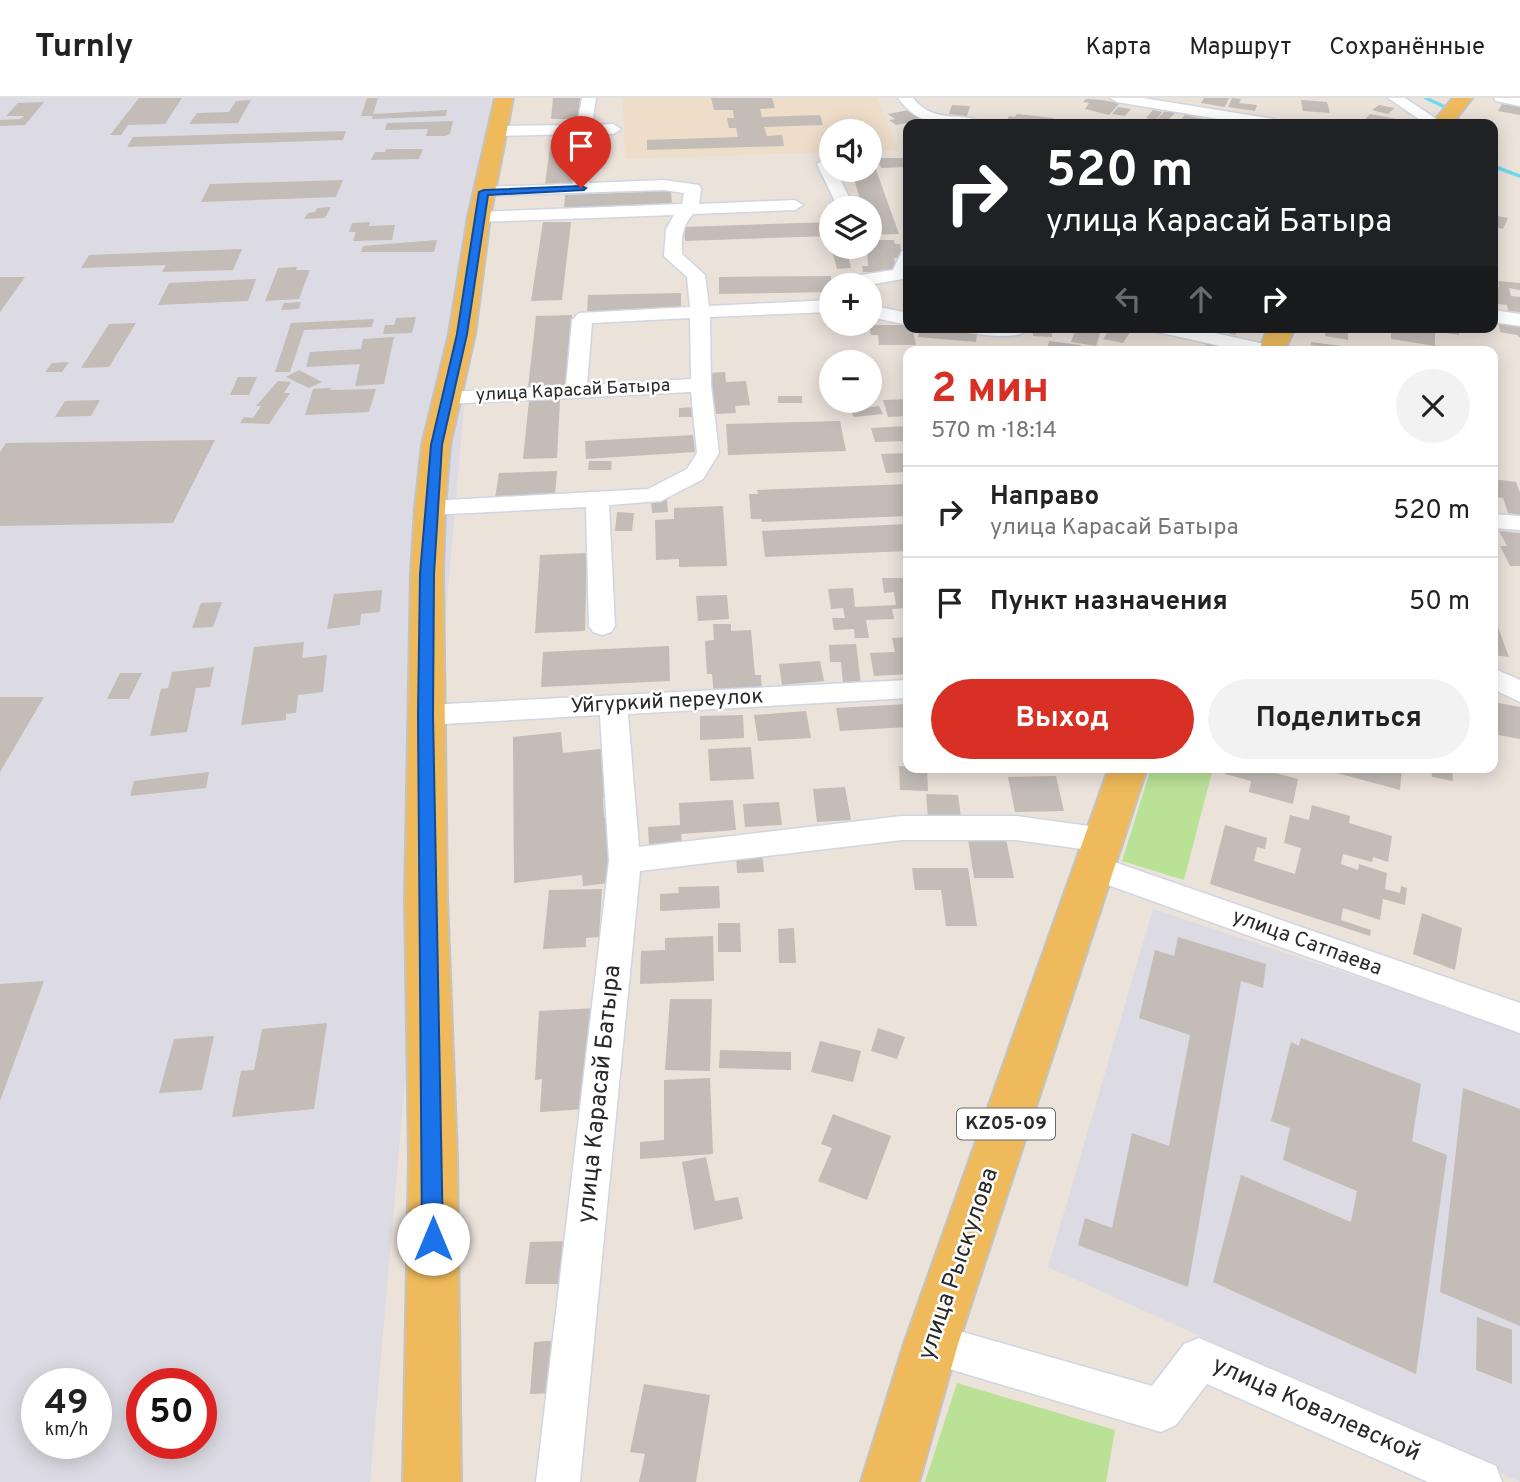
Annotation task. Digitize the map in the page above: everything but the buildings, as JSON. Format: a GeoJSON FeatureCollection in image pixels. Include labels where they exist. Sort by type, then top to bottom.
{"type":"FeatureCollection","features":[{"type":"Feature","properties":{"kind":"main road"},"geometry":{"type":"LineString","coordinates":[[1446,119],[1461,100]]}},
{"type":"Feature","properties":{"kind":"main road","name":"улица Карасай Батыра"},"geometry":{"type":"LineString","coordinates":[[432,1482],[433,1158],[426,899],[430,508],[436,445],[462,334],[481,205],[492,161],[499,115]]}},
{"type":"Feature","properties":{"kind":"main road","name":"улица Рыскулова"},"geometry":{"type":"LineString","coordinates":[[890,1482],[931,1344],[1126,773]]}},
{"type":"Feature","properties":{"kind":"street"},"geometry":{"type":"LineString","coordinates":[[581,188],[584,130],[589,98]]}},
{"type":"Feature","properties":{"kind":"street"},"geometry":{"type":"LineString","coordinates":[[905,98],[913,111],[937,119]]}},
{"type":"Feature","properties":{"kind":"street"},"geometry":{"type":"LineString","coordinates":[[1117,98],[1244,119]]}},
{"type":"Feature","properties":{"kind":"street"},"geometry":{"type":"LineString","coordinates":[[1395,98],[1428,119]]}},
{"type":"Feature","properties":{"kind":"street"},"geometry":{"type":"LineString","coordinates":[[1501,98],[1520,102]]}},
{"type":"Feature","properties":{"kind":"street","name":"улица Карасай Батыра"},"geometry":{"type":"LineString","coordinates":[[499,115],[584,130],[613,129]]}},
{"type":"Feature","properties":{"kind":"street"},"geometry":{"type":"LineString","coordinates":[[481,205],[581,188],[664,185],[693,189],[690,208]]}},
{"type":"Feature","properties":{"kind":"street"},"geometry":{"type":"LineString","coordinates":[[481,205],[690,208],[796,205]]}},
{"type":"Feature","properties":{"kind":"street","name":"улица Карасай Батыра"},"geometry":{"type":"LineString","coordinates":[[430,508],[653,496],[695,474],[708,453],[701,384],[700,311],[696,275],[673,256],[672,237],[681,215],[690,208]]}},
{"type":"Feature","properties":{"kind":"street"},"geometry":{"type":"LineString","coordinates":[[882,277],[901,274],[903,268]]}},
{"type":"Feature","properties":{"kind":"street"},"geometry":{"type":"LineString","coordinates":[[576,390],[582,320],[592,316],[819,306]]}},
{"type":"Feature","properties":{"kind":"street"},"geometry":{"type":"LineString","coordinates":[[882,314],[903,318]]}},
{"type":"Feature","properties":{"kind":"street"},"geometry":{"type":"LineString","coordinates":[[1498,317],[1520,320]]}},
{"type":"Feature","properties":{"kind":"street"},"geometry":{"type":"LineString","coordinates":[[1188,333],[1248,346]]}},
{"type":"Feature","properties":{"kind":"street","name":"улица Карасай Батыра"},"geometry":{"type":"LineString","coordinates":[[446,398],[701,384]]}},
{"type":"Feature","properties":{"kind":"street"},"geometry":{"type":"LineString","coordinates":[[597,500],[602,626]]}},
{"type":"Feature","properties":{"kind":"street"},"geometry":{"type":"LineString","coordinates":[[1498,522],[1520,523]]}},
{"type":"Feature","properties":{"kind":"street"},"geometry":{"type":"LineString","coordinates":[[1498,680],[1520,692]]}},
{"type":"Feature","properties":{"kind":"street","name":"Уйгуркий переулок"},"geometry":{"type":"LineString","coordinates":[[426,715],[903,689]]}},
{"type":"Feature","properties":{"kind":"street","name":"улица Карасай Батыра"},"geometry":{"type":"LineString","coordinates":[[558,1482],[625,861],[612,705]]}},
{"type":"Feature","properties":{"kind":"street","name":"улица Сатпаева"},"geometry":{"type":"LineString","coordinates":[[625,861],[902,828],[1016,828],[1099,854],[1520,1018]]}},
{"type":"Feature","properties":{"kind":"street","name":"улица Ковалевской"},"geometry":{"type":"LineString","coordinates":[[931,1344],[1161,1410],[1199,1359],[1479,1482]]}},
{"type":"Feature","properties":{"kind":"shaded area"},"geometry":{"type":"Polygon","coordinates":[[[0,98],[491,98],[370,1482],[0,1482],[0,98]]]}},
{"type":"Feature","properties":{"kind":"shaded area"},"geometry":{"type":"Polygon","coordinates":[[[623,98],[877,98],[898,150],[882,151],[882,119],[819,119],[819,152],[625,159],[623,98]]]}},
{"type":"Feature","properties":{"kind":"shaded area"},"geometry":{"type":"Polygon","coordinates":[[[1153,909],[1520,1031],[1520,1482],[1048,1267],[1153,909]]]}},
{"type":"Feature","properties":{"kind":"green space"},"geometry":{"type":"Polygon","coordinates":[[[1149,773],[1212,773],[1184,880],[1122,861],[1149,773]]]}},
{"type":"Feature","properties":{"kind":"green space"},"geometry":{"type":"Polygon","coordinates":[[[957,1383],[1115,1430],[1106,1482],[925,1482],[957,1383]]]}},
{"type":"Feature","properties":{"kind":"waterway"},"geometry":{"type":"LineString","coordinates":[[1426,98],[1447,108],[1458,119]]}},
{"type":"Feature","properties":{"kind":"waterway"},"geometry":{"type":"LineString","coordinates":[[1498,168],[1520,176]]}},
{"type":"Feature","properties":{"kind":"route"},"geometry":{"type":"LineString","coordinates":[[433,1239],[426,899],[426,715],[427,574],[436,445],[462,334],[484,192],[581,188]]}}]}
